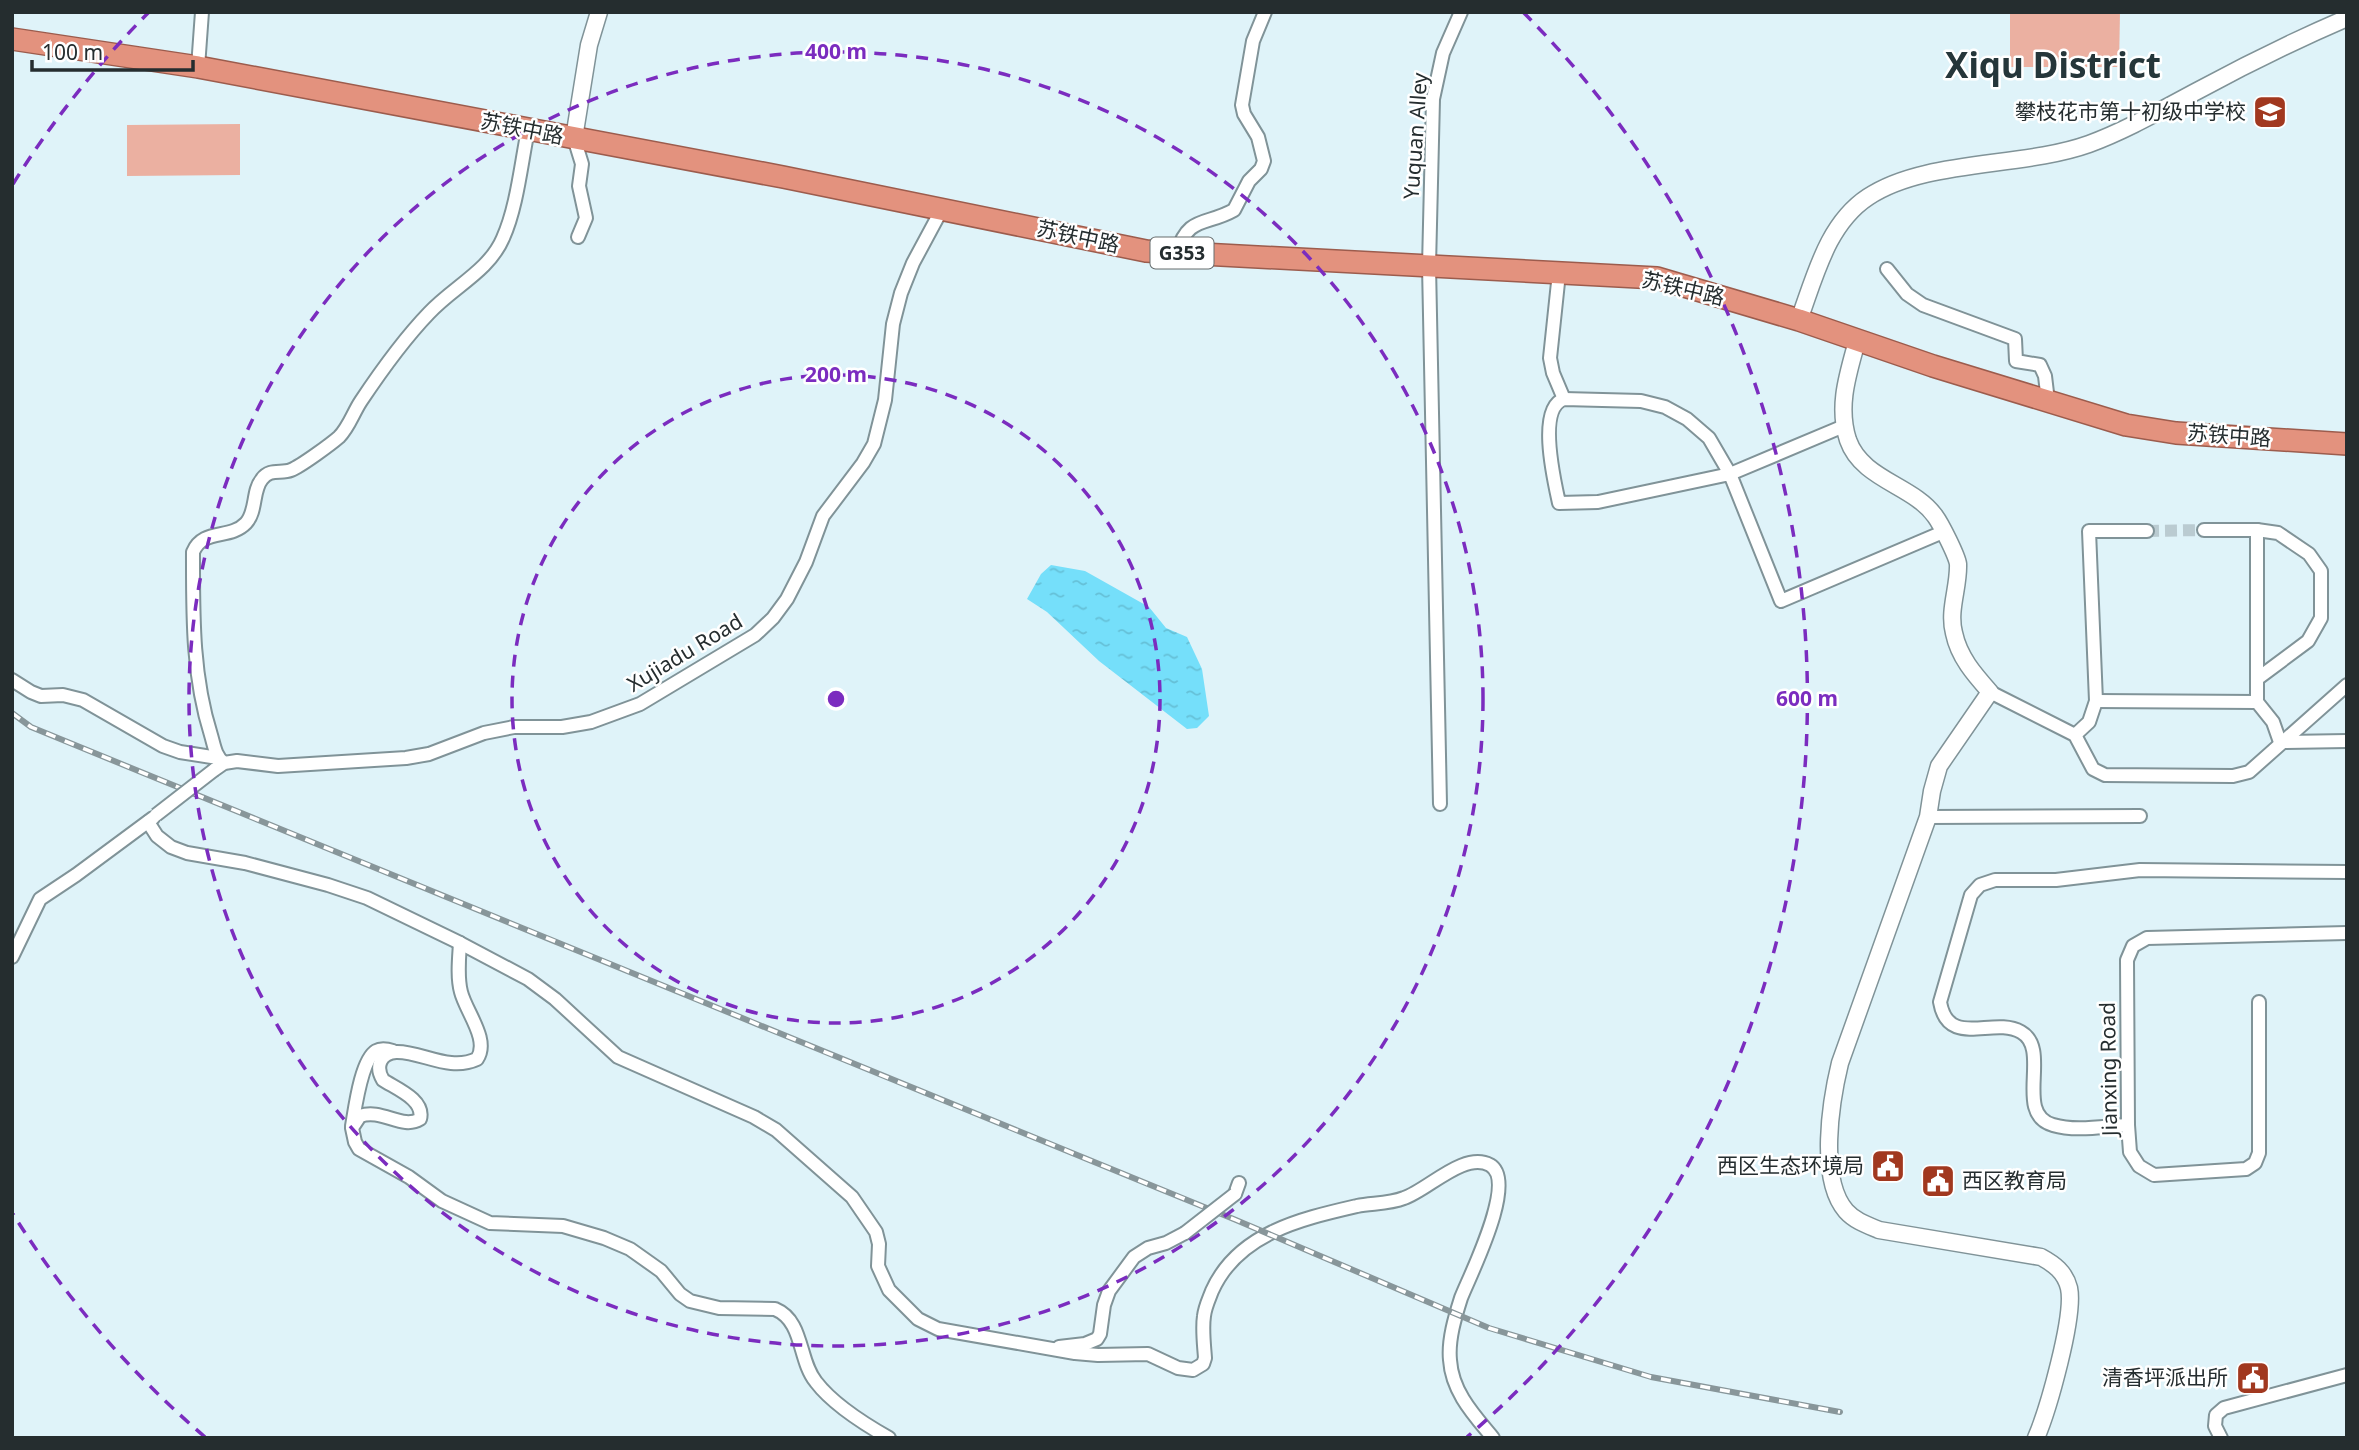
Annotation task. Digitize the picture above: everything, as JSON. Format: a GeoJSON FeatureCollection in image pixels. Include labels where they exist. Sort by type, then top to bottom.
{"type":"FeatureCollection","features":[{"type":"Feature","properties":{"kind":"highway","name":"苏铁中路"},"geometry":{"type":"LineString","coordinates":[[12,39],[198,67],[783,177],[1146,251],[1657,278],[1799,320],[1857,341],[2126,425],[2176,433],[2347,443]]}},
{"type":"Feature","properties":{"kind":"street"},"geometry":{"type":"LineString","coordinates":[[198,67],[202,12]]}},
{"type":"Feature","properties":{"kind":"street"},"geometry":{"type":"LineString","coordinates":[[578,237],[586,218],[579,186],[582,164],[574,138],[589,45],[599,12]]}},
{"type":"Feature","properties":{"kind":"street"},"geometry":{"type":"LineString","coordinates":[[1177,253],[1184,232],[1192,226],[1234,210],[1249,181],[1264,162],[1258,137],[1244,114],[1242,105],[1254,41],[1265,12]]}},
{"type":"Feature","properties":{"kind":"street","name":"Yuquan Alley"},"geometry":{"type":"LineString","coordinates":[[1440,804],[1429,266],[1433,99],[1443,53],[1461,12]]}},
{"type":"Feature","properties":{"kind":"street"},"geometry":{"type":"LineString","coordinates":[[1799,320],[1826,248],[1840,222],[1867,198],[1898,181],[2056,155],[2091,143],[2288,43],[2347,18]]}},
{"type":"Feature","properties":{"kind":"street"},"geometry":{"type":"LineString","coordinates":[[12,957],[40,899],[48,891],[76,875],[152,819],[219,764],[198,685],[193,628],[193,552],[197,543],[237,529],[246,523],[261,479],[268,474],[292,470],[338,438],[361,401],[427,314],[495,254],[509,222],[528,130]]}},
{"type":"Feature","properties":{"kind":"street","name":"Xujiadu Road"},"geometry":{"type":"LineString","coordinates":[[12,680],[41,696],[63,695],[83,700],[163,746],[219,764],[237,761],[278,766],[406,758],[429,754],[484,733],[514,727],[562,727],[591,722],[640,705],[755,635],[773,618],[787,599],[806,562],[823,516],[874,444],[885,400],[893,324],[901,293],[913,264],[943,209]]}},
{"type":"Feature","properties":{"kind":"street"},"geometry":{"type":"LineString","coordinates":[[1887,269],[1907,294],[1923,305],[2015,339],[2016,360],[2040,365],[2045,376],[2048,401]]}},
{"type":"Feature","properties":{"kind":"street"},"geometry":{"type":"LineString","coordinates":[[1559,273],[1550,358],[1564,399]]}},
{"type":"Feature","properties":{"kind":"street"},"geometry":{"type":"LineString","coordinates":[[1857,341],[1843,406],[1844,426],[1850,445],[1861,461],[1935,515],[1958,563],[1953,631],[1959,651],[1990,692],[2075,736],[2093,769],[2105,775],[2234,776],[2249,772],[2347,685]]}},
{"type":"Feature","properties":{"kind":"street"},"geometry":{"type":"LineString","coordinates":[[1844,426],[1730,474],[1598,502],[1559,503],[1552,469],[1549,419],[1557,401],[1641,401],[1665,407],[1687,419],[1709,438],[1730,474],[1781,601],[1943,532]]}},
{"type":"Feature","properties":{"kind":"street"},"geometry":{"type":"LineString","coordinates":[[2204,530],[2257,530],[2278,533],[2309,554],[2321,570],[2321,618],[2308,641],[2258,679]]}},
{"type":"Feature","properties":{"kind":"street"},"geometry":{"type":"LineString","coordinates":[[2257,530],[2258,702],[2273,722],[2280,743]]}},
{"type":"Feature","properties":{"kind":"street"},"geometry":{"type":"LineString","coordinates":[[2075,736],[2089,722],[2096,701],[2089,531],[2147,531]]}},
{"type":"Feature","properties":{"kind":"street"},"geometry":{"type":"LineString","coordinates":[[1990,692],[1939,766],[1931,791],[1928,817],[1840,1063],[1833,1091],[1831,1124],[1833,1180],[1846,1211],[1861,1223],[1879,1230],[2028,1254],[2053,1263],[2063,1273],[2070,1306],[2067,1330],[2036,1438]]}},
{"type":"Feature","properties":{"kind":"street"},"geometry":{"type":"LineString","coordinates":[[2096,701],[2258,702]]}},
{"type":"Feature","properties":{"kind":"street"},"geometry":{"type":"LineString","coordinates":[[2280,743],[2347,741]]}},
{"type":"Feature","properties":{"kind":"street"},"geometry":{"type":"LineString","coordinates":[[1928,817],[2140,816]]}},
{"type":"Feature","properties":{"kind":"street"},"geometry":{"type":"LineString","coordinates":[[152,819],[157,836],[171,847],[328,885],[367,898],[460,943],[528,979],[555,999],[618,1057],[754,1117],[788,1139],[852,1196],[876,1231],[879,1244],[878,1266],[884,1282],[901,1304],[918,1319],[938,1329],[1098,1355],[1147,1354],[1186,1370],[1199,1368],[1205,1358],[1203,1330],[1207,1303],[1216,1283],[1240,1251],[1274,1231],[1296,1222],[1364,1205],[1402,1199],[1464,1164],[1477,1162],[1490,1165],[1497,1173],[1499,1197],[1461,1300],[1449,1355],[1454,1382],[1462,1399],[1493,1438]]}},
{"type":"Feature","properties":{"kind":"street"},"geometry":{"type":"LineString","coordinates":[[2128,1125],[2064,1127],[2051,1125],[2040,1119],[2034,1107],[2033,1053],[2029,1040],[2021,1032],[2009,1028],[1953,1026],[1942,1017],[1940,1002],[1971,895],[1980,885],[1995,880],[2056,880],[2140,870],[2347,872]]}},
{"type":"Feature","properties":{"kind":"street","name":"Jianxing Road"},"geometry":{"type":"LineString","coordinates":[[2259,1002],[2259,1153],[2255,1163],[2246,1169],[2154,1175],[2139,1166],[2130,1152],[2128,1125],[2127,960],[2133,946],[2147,938],[2347,933]]}},
{"type":"Feature","properties":{"kind":"street"},"geometry":{"type":"LineString","coordinates":[[460,943],[461,993],[480,1038],[480,1054],[477,1059],[462,1063],[385,1049],[374,1052],[357,1096],[352,1128],[359,1149],[409,1177],[442,1201],[490,1223],[563,1226],[604,1238],[646,1259],[690,1301],[719,1308],[775,1309],[782,1312],[797,1332],[814,1381],[874,1430],[889,1438]]}},
{"type":"Feature","properties":{"kind":"street"},"geometry":{"type":"LineString","coordinates":[[352,1128],[359,1116],[366,1114],[383,1115],[410,1123],[420,1119],[421,1109],[418,1103],[383,1080],[379,1074],[380,1060],[385,1055],[400,1052]]}},
{"type":"Feature","properties":{"kind":"street"},"geometry":{"type":"LineString","coordinates":[[1045,1348],[1086,1344],[1097,1339],[1109,1291],[1134,1257],[1148,1248],[1166,1243],[1185,1233],[1237,1189]]}},
{"type":"Feature","properties":{"kind":"street"},"geometry":{"type":"LineString","coordinates":[[2221,1438],[2215,1426],[2216,1415],[2224,1408],[2347,1375]]}},
{"type":"Feature","properties":{"kind":"shaded area"},"geometry":{"type":"Polygon","coordinates":[[[2010,12],[2120,12],[2119,67],[2010,67],[2010,12]]]}},
{"type":"Feature","properties":{"kind":"shaded area"},"geometry":{"type":"Polygon","coordinates":[[[240,124],[240,175],[127,176],[127,125],[240,124]]]}},
{"type":"Feature","properties":{"kind":"water"},"geometry":{"type":"Polygon","coordinates":[[[1051,565],[1085,571],[1149,607],[1166,628],[1187,637],[1202,669],[1209,716],[1197,728],[1187,729],[1099,661],[1047,612],[1027,599],[1041,574],[1051,565]]]}},
{"type":"Feature","properties":{"kind":"tunnel"},"geometry":{"type":"LineString","coordinates":[[2147,531],[2204,530]]}},
{"type":"Feature","properties":{"kind":"railway"},"geometry":{"type":"LineString","coordinates":[[12,713],[31,727],[1236,1220],[1489,1328],[1651,1377],[1840,1412]]}},
{"type":"Feature","properties":{"kind":"place","name":"攀枝花市第十初级中学校"},"geometry":{"type":"Point","coordinates":[2270,112]}},
{"type":"Feature","properties":{"kind":"place","name":"西区生态环境局"},"geometry":{"type":"Point","coordinates":[1888,1166]}},
{"type":"Feature","properties":{"kind":"place","name":"西区教育局"},"geometry":{"type":"Point","coordinates":[1938,1181]}},
{"type":"Feature","properties":{"kind":"place","name":"清香坪派出所"},"geometry":{"type":"Point","coordinates":[2253,1378]}},
{"type":"Feature","properties":{"kind":"district","name":"Xiqu District"},"geometry":{"type":"Point","coordinates":[2053,66]}}]}
